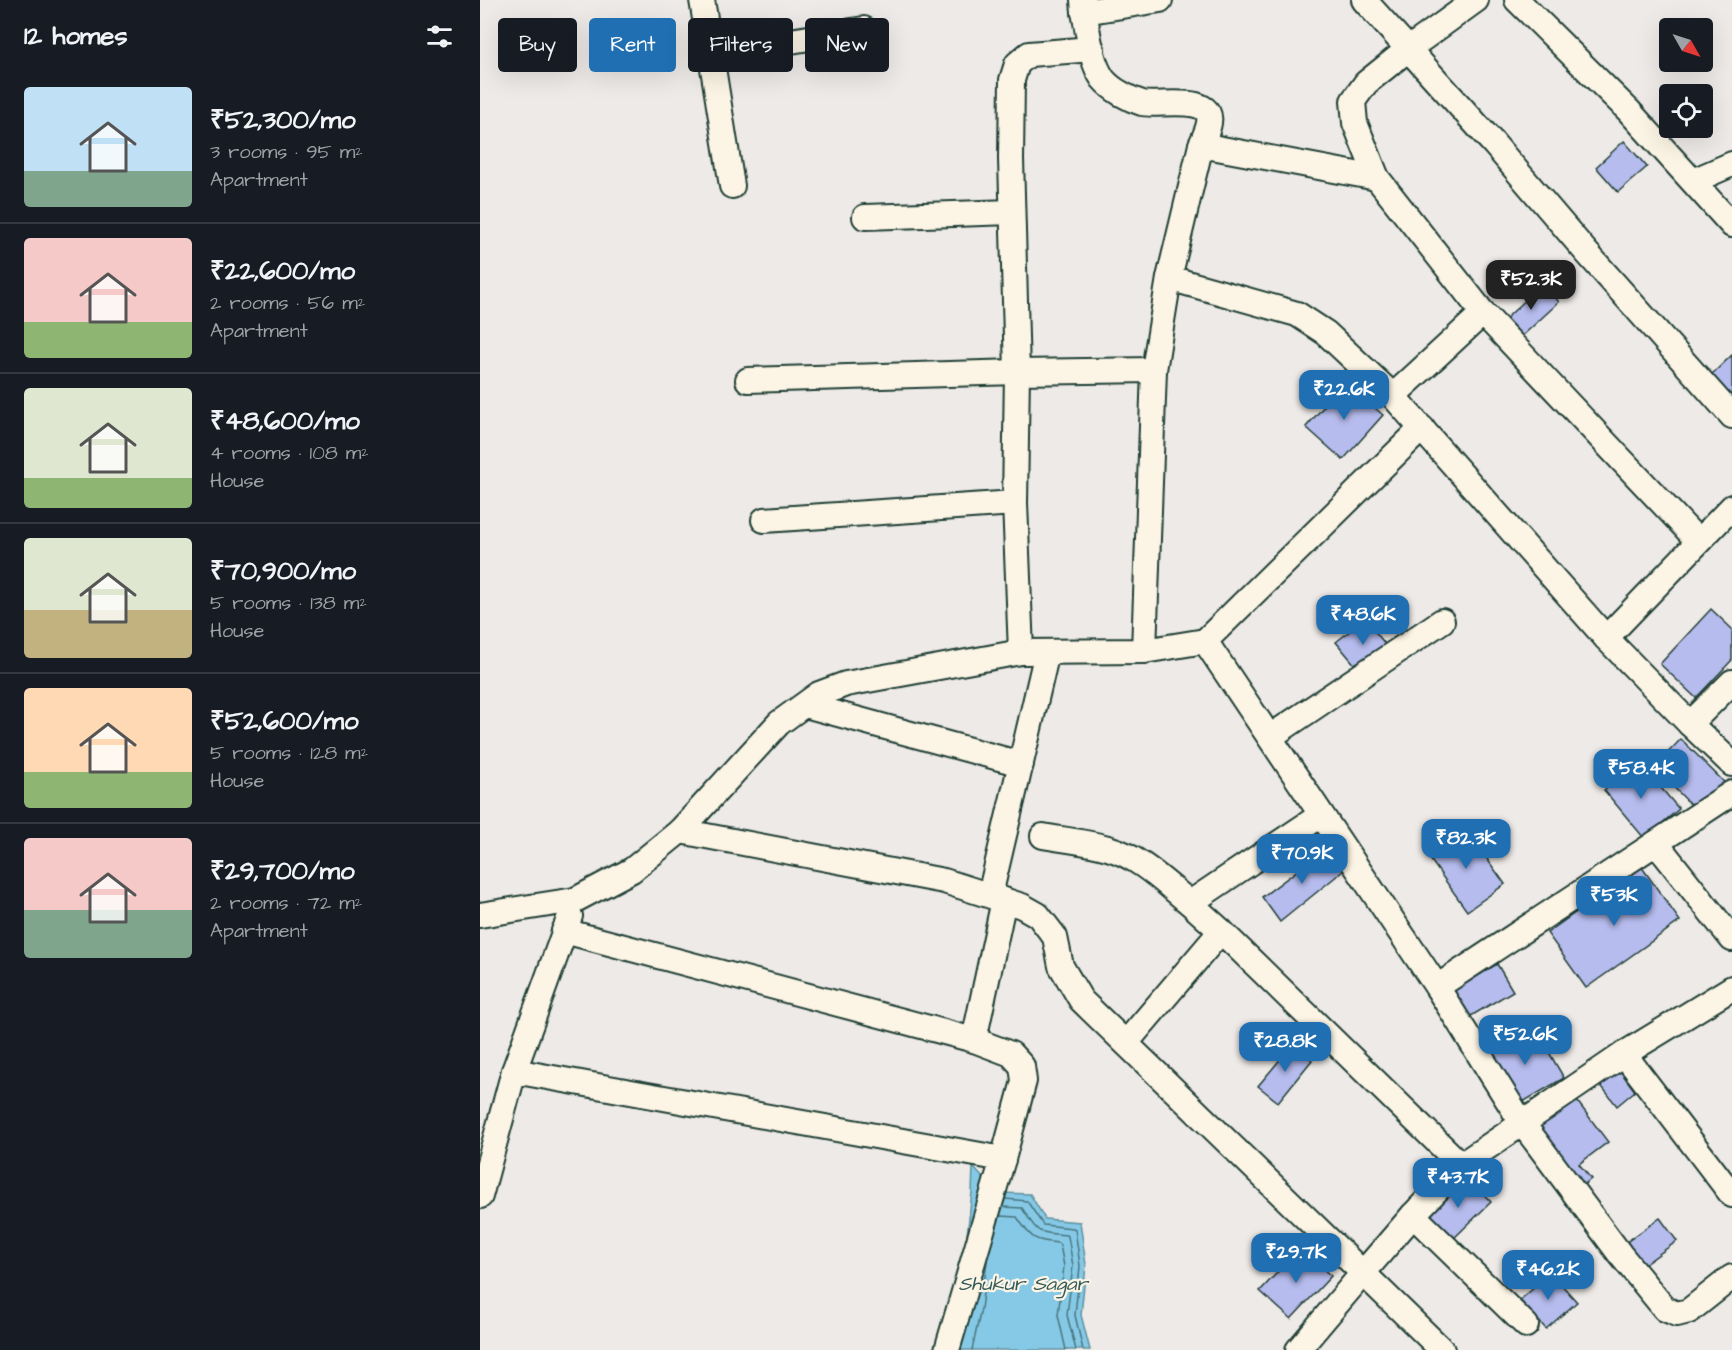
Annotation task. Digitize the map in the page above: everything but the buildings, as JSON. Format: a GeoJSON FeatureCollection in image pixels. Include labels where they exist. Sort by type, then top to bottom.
{"type":"FeatureCollection","features":[{"type":"Feature","properties":{"kind":"street"},"geometry":{"type":"LineString","coordinates":[[702,0],[705,18]]}},
{"type":"Feature","properties":{"kind":"street"},"geometry":{"type":"LineString","coordinates":[[1144,651],[1154,370],[1169,278],[1201,145],[1210,121],[1206,110],[1196,104],[1144,104],[1122,94],[1104,80],[1094,62],[1084,6],[1160,0]]}},
{"type":"Feature","properties":{"kind":"street"},"geometry":{"type":"LineString","coordinates":[[1364,0],[1494,144],[1732,416]]}},
{"type":"Feature","properties":{"kind":"street"},"geometry":{"type":"LineString","coordinates":[[1476,0],[1365,83],[1353,101],[1355,123],[1377,177],[1483,313],[1698,541]]}},
{"type":"Feature","properties":{"kind":"street"},"geometry":{"type":"LineString","coordinates":[[1517,0],[1629,111],[1732,225]]}},
{"type":"Feature","properties":{"kind":"street"},"geometry":{"type":"LineString","coordinates":[[1021,652],[1016,503],[1017,372],[1012,212],[1012,80],[1017,64],[1029,54],[1092,49]]}},
{"type":"Feature","properties":{"kind":"street"},"geometry":{"type":"LineString","coordinates":[[714,72],[732,186]]}},
{"type":"Feature","properties":{"kind":"street"},"geometry":{"type":"LineString","coordinates":[[1201,145],[1377,177]]}},
{"type":"Feature","properties":{"kind":"street"},"geometry":{"type":"LineString","coordinates":[[1693,181],[1732,164]]}},
{"type":"Feature","properties":{"kind":"street"},"geometry":{"type":"LineString","coordinates":[[865,217],[1012,212]]}},
{"type":"Feature","properties":{"kind":"street"},"geometry":{"type":"LineString","coordinates":[[1169,278],[1297,314],[1326,333],[1394,396],[1606,638],[1732,764]]}},
{"type":"Feature","properties":{"kind":"street"},"geometry":{"type":"LineString","coordinates":[[1394,396],[1483,313]]}},
{"type":"Feature","properties":{"kind":"street"},"geometry":{"type":"LineString","coordinates":[[748,380],[1154,370]]}},
{"type":"Feature","properties":{"kind":"street"},"geometry":{"type":"LineString","coordinates":[[480,915],[576,900],[632,870],[680,831],[779,723],[819,694],[846,684],[1021,652],[1144,651],[1205,641],[1422,428]]}},
{"type":"Feature","properties":{"kind":"street"},"geometry":{"type":"LineString","coordinates":[[764,520],[1016,503]]}},
{"type":"Feature","properties":{"kind":"street"},"geometry":{"type":"LineString","coordinates":[[1606,638],[1732,507]]}},
{"type":"Feature","properties":{"kind":"street"},"geometry":{"type":"LineString","coordinates":[[1270,737],[1442,621]]}},
{"type":"Feature","properties":{"kind":"street"},"geometry":{"type":"LineString","coordinates":[[1205,641],[1437,987],[1522,1123],[1620,1254],[1665,1309],[1677,1314],[1689,1311],[1732,1276]]}},
{"type":"Feature","properties":{"kind":"street"},"geometry":{"type":"LineString","coordinates":[[974,1040],[1021,764],[1047,652]]}},
{"type":"Feature","properties":{"kind":"street"},"geometry":{"type":"LineString","coordinates":[[1690,724],[1732,682]]}},
{"type":"Feature","properties":{"kind":"street"},"geometry":{"type":"LineString","coordinates":[[805,705],[1021,764]]}},
{"type":"Feature","properties":{"kind":"street"},"geometry":{"type":"LineString","coordinates":[[1437,987],[1732,793]]}},
{"type":"Feature","properties":{"kind":"street"},"geometry":{"type":"LineString","coordinates":[[1190,903],[1322,815]]}},
{"type":"Feature","properties":{"kind":"street"},"geometry":{"type":"LineString","coordinates":[[680,831],[944,881],[1022,906],[1038,915],[1055,937],[1061,966],[1081,1000],[1442,1350]]}},
{"type":"Feature","properties":{"kind":"street"},"geometry":{"type":"LineString","coordinates":[[1043,836],[1109,848],[1141,863],[1221,931],[1461,1165]]}},
{"type":"Feature","properties":{"kind":"street"},"geometry":{"type":"LineString","coordinates":[[1656,843],[1732,939]]}},
{"type":"Feature","properties":{"kind":"street"},"geometry":{"type":"LineString","coordinates":[[480,1196],[514,1071],[576,900]]}},
{"type":"Feature","properties":{"kind":"street"},"geometry":{"type":"LineString","coordinates":[[564,931],[974,1040],[1011,1054],[1022,1066],[1024,1081],[947,1350]]}},
{"type":"Feature","properties":{"kind":"street"},"geometry":{"type":"LineString","coordinates":[[1126,1043],[1221,931]]}},
{"type":"Feature","properties":{"kind":"street"},"geometry":{"type":"LineString","coordinates":[[1298,1350],[1413,1215],[1461,1165],[1624,1054],[1732,988]]}},
{"type":"Feature","properties":{"kind":"street"},"geometry":{"type":"LineString","coordinates":[[1624,1054],[1732,1195]]}},
{"type":"Feature","properties":{"kind":"street"},"geometry":{"type":"LineString","coordinates":[[514,1071],[1003,1159]]}},
{"type":"Feature","properties":{"kind":"street"},"geometry":{"type":"LineString","coordinates":[[1413,1215],[1526,1325]]}},
{"type":"Feature","properties":{"kind":"water","name":"Shukur Sagar"},"geometry":{"type":"Polygon","coordinates":[[[973,1167],[997,1193],[1030,1194],[1045,1219],[1080,1222],[1086,1265],[1081,1315],[1090,1350],[948,1350],[959,1305],[973,1167]]]}}]}
